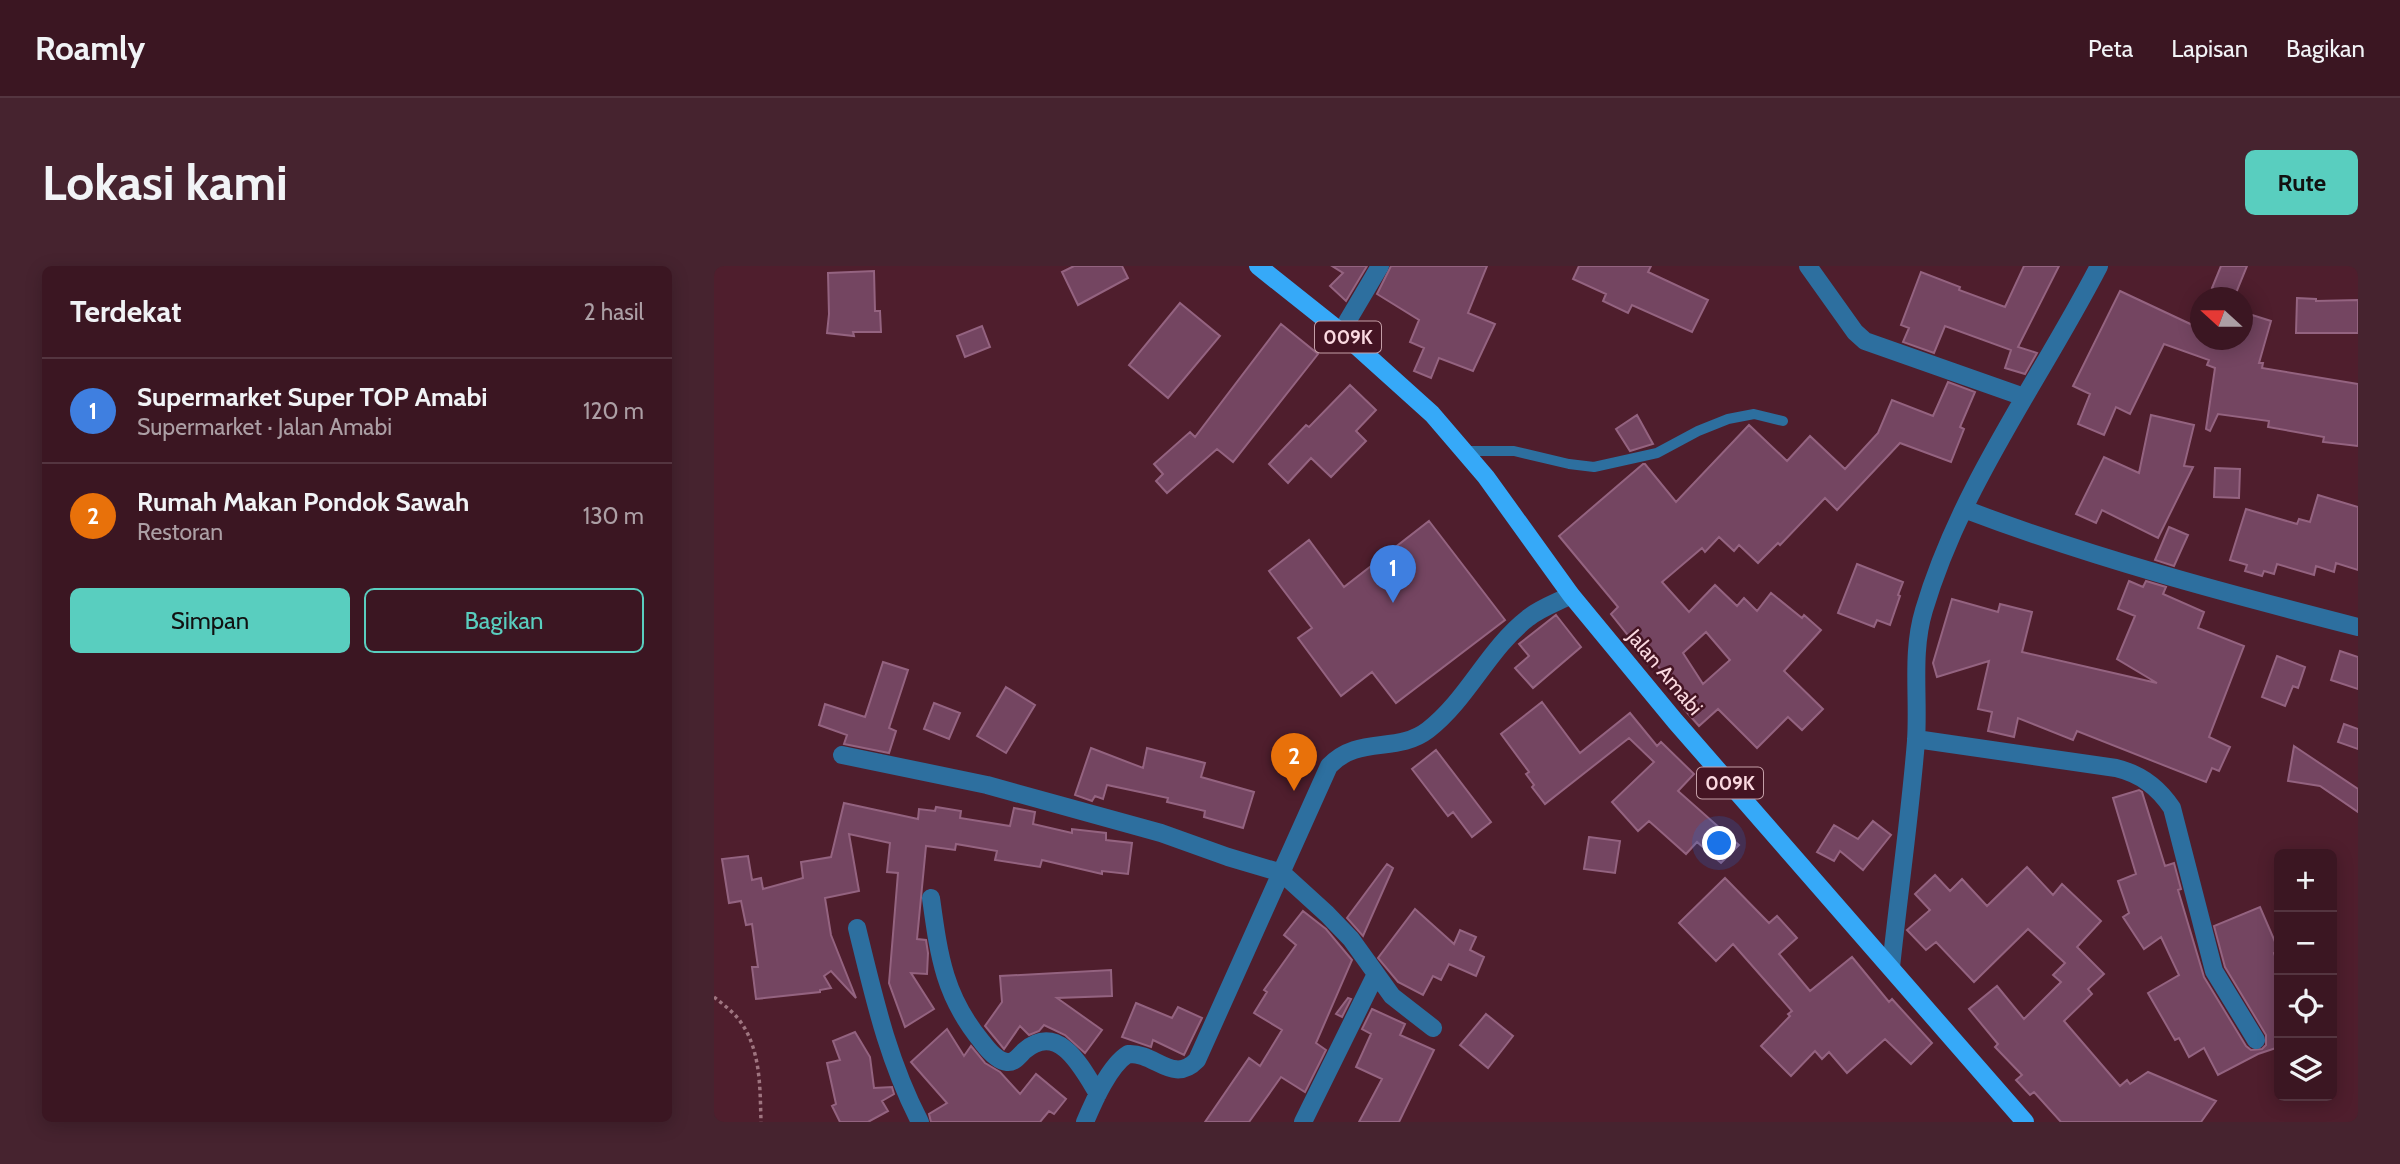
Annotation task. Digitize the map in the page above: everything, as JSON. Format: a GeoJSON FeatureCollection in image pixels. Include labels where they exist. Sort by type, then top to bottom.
{"type":"FeatureCollection","features":[{"type":"Feature","properties":{"kind":"main road","name":"Jalan Amabi"},"geometry":{"type":"LineString","coordinates":[[1258,266],[1341,332],[1433,414],[1486,477],[1571,595],[1675,721],[2025,1122]]}},
{"type":"Feature","properties":{"kind":"street"},"geometry":{"type":"LineString","coordinates":[[1341,332],[1380,266]]}},
{"type":"Feature","properties":{"kind":"street"},"geometry":{"type":"LineString","coordinates":[[1808,266],[1855,332],[1865,341],[2024,397]]}},
{"type":"Feature","properties":{"kind":"street"},"geometry":{"type":"LineString","coordinates":[[1891,967],[1916,739],[1917,640],[1932,585],[1964,509],[2099,266]]}},
{"type":"Feature","properties":{"kind":"street"},"geometry":{"type":"LineString","coordinates":[[1964,509],[2105,559],[2204,588],[2358,627]]}},
{"type":"Feature","properties":{"kind":"street"},"geometry":{"type":"LineString","coordinates":[[1085,1122],[1098,1094],[1117,1064],[1128,1054],[1139,1054],[1173,1070],[1182,1071],[1190,1068],[1197,1060],[1329,766],[1338,756],[1366,746],[1405,741],[1426,732],[1446,713],[1496,651],[1529,617],[1571,595]]}},
{"type":"Feature","properties":{"kind":"street"},"geometry":{"type":"LineString","coordinates":[[1916,739],[2116,768],[2136,773],[2161,792],[2172,808],[2214,971],[2256,1040]]}},
{"type":"Feature","properties":{"kind":"street"},"geometry":{"type":"LineString","coordinates":[[842,755],[987,785],[1161,833],[1282,873],[1351,939],[1392,996],[1433,1028]]}},
{"type":"Feature","properties":{"kind":"street"},"geometry":{"type":"LineString","coordinates":[[930,898],[937,942],[950,991],[963,1020],[992,1053],[1004,1062],[1012,1062],[1038,1041],[1047,1040],[1056,1044],[1077,1059],[1098,1094]]}},
{"type":"Feature","properties":{"kind":"street"},"geometry":{"type":"LineString","coordinates":[[857,928],[882,1030],[920,1122]]}},
{"type":"Feature","properties":{"kind":"street"},"geometry":{"type":"LineString","coordinates":[[1303,1122],[1376,976]]}},
{"type":"Feature","properties":{"kind":"lane"},"geometry":{"type":"LineString","coordinates":[[1464,451],[1514,451],[1594,467],[1657,453],[1698,431],[1728,419],[1754,414],[1783,421]]}},
{"type":"Feature","properties":{"kind":"path"},"geometry":{"type":"LineString","coordinates":[[714,997],[736,1016],[747,1034],[757,1063],[761,1122]]}},
{"type":"Feature","properties":{"kind":"building"},"geometry":{"type":"Polygon","coordinates":[[[1074,266],[1122,266],[1128,278],[1078,305],[1062,272],[1074,266]]]}},
{"type":"Feature","properties":{"kind":"building"},"geometry":{"type":"Polygon","coordinates":[[[1332,266],[1367,266],[1346,301],[1330,286],[1343,273],[1332,266]]]}},
{"type":"Feature","properties":{"kind":"building"},"geometry":{"type":"Polygon","coordinates":[[[1391,266],[1487,266],[1468,313],[1495,324],[1473,371],[1439,358],[1431,378],[1414,371],[1424,348],[1410,342],[1419,320],[1377,294],[1391,266]]]}},
{"type":"Feature","properties":{"kind":"building"},"geometry":{"type":"Polygon","coordinates":[[[1579,266],[1651,266],[1648,272],[1708,300],[1692,332],[1632,305],[1628,313],[1603,301],[1606,294],[1573,279],[1579,266]]]}},
{"type":"Feature","properties":{"kind":"building"},"geometry":{"type":"Polygon","coordinates":[[[2024,266],[2059,266],[2018,347],[2037,353],[2025,374],[2005,368],[2011,350],[1945,326],[1934,353],[1903,342],[1909,328],[1901,325],[1921,272],[2005,307],[2024,266]]]}},
{"type":"Feature","properties":{"kind":"building"},"geometry":{"type":"Polygon","coordinates":[[[2221,266],[2247,266],[2238,287],[2212,287],[2221,266]]]}},
{"type":"Feature","properties":{"kind":"building"},"geometry":{"type":"Polygon","coordinates":[[[874,271],[875,311],[880,311],[881,332],[853,332],[854,336],[827,333],[828,273],[874,271]]]}},
{"type":"Feature","properties":{"kind":"building"},"geometry":{"type":"Polygon","coordinates":[[[2120,291],[2190,324],[2190,350],[2253,350],[2253,315],[2271,321],[2259,363],[2263,363],[2262,368],[2358,384],[2358,446],[2323,442],[2324,437],[2268,427],[2269,421],[2218,414],[2210,431],[2206,429],[2215,368],[2207,365],[2209,360],[2164,344],[2130,414],[2116,407],[2104,435],[2078,424],[2090,394],[2073,386],[2120,291]]]}},
{"type":"Feature","properties":{"kind":"building"},"geometry":{"type":"Polygon","coordinates":[[[2297,298],[2316,301],[2358,300],[2358,333],[2296,333],[2297,298]]]}},
{"type":"Feature","properties":{"kind":"building"},"geometry":{"type":"Polygon","coordinates":[[[1180,303],[1220,336],[1168,398],[1129,365],[1180,303]]]}},
{"type":"Feature","properties":{"kind":"building"},"geometry":{"type":"Polygon","coordinates":[[[1281,324],[1318,354],[1233,462],[1217,449],[1167,493],[1156,481],[1163,474],[1154,464],[1190,432],[1195,437],[1281,324]]]}},
{"type":"Feature","properties":{"kind":"building"},"geometry":{"type":"Polygon","coordinates":[[[982,326],[990,347],[965,357],[957,336],[982,326]]]}},
{"type":"Feature","properties":{"kind":"building"},"geometry":{"type":"Polygon","coordinates":[[[1948,382],[1975,392],[1960,427],[1964,429],[1951,462],[1900,443],[1837,510],[1825,498],[1780,545],[1778,543],[1758,563],[1739,545],[1734,551],[1719,537],[1705,552],[1702,548],[1662,582],[1689,612],[1715,585],[1737,606],[1744,598],[1757,611],[1771,593],[1821,630],[1784,671],[1823,709],[1802,730],[1788,717],[1757,748],[1718,709],[1699,726],[1684,709],[1686,707],[1651,656],[1647,659],[1611,614],[1618,607],[1559,536],[1643,464],[1676,502],[1749,425],[1787,461],[1810,436],[1845,469],[1878,433],[1892,400],[1933,416],[1948,382]],[[1706,632],[1683,653],[1703,684],[1730,660],[1706,632]]]}},
{"type":"Feature","properties":{"kind":"building"},"geometry":{"type":"Polygon","coordinates":[[[1350,385],[1376,410],[1356,431],[1366,441],[1331,477],[1311,458],[1288,483],[1269,464],[1350,385]]]}},
{"type":"Feature","properties":{"kind":"building"},"geometry":{"type":"Polygon","coordinates":[[[1637,415],[1653,444],[1630,451],[1616,429],[1637,415]]]}},
{"type":"Feature","properties":{"kind":"building"},"geometry":{"type":"Polygon","coordinates":[[[2151,415],[2194,425],[2184,466],[2193,467],[2158,538],[2102,510],[2096,523],[2076,514],[2104,457],[2139,473],[2151,415]]]}},
{"type":"Feature","properties":{"kind":"building"},"geometry":{"type":"Polygon","coordinates":[[[2215,468],[2240,469],[2239,498],[2214,497],[2215,468]]]}},
{"type":"Feature","properties":{"kind":"building"},"geometry":{"type":"Polygon","coordinates":[[[2318,495],[2358,507],[2358,570],[2336,563],[2334,572],[2316,566],[2314,575],[2277,564],[2274,574],[2264,571],[2262,576],[2245,571],[2247,565],[2230,560],[2246,509],[2297,524],[2299,519],[2310,522],[2318,495]]]}},
{"type":"Feature","properties":{"kind":"building"},"geometry":{"type":"Polygon","coordinates":[[[1429,521],[1505,620],[1396,703],[1372,672],[1341,696],[1298,638],[1312,628],[1269,571],[1309,540],[1344,587],[1429,521]]]}},
{"type":"Feature","properties":{"kind":"building"},"geometry":{"type":"Polygon","coordinates":[[[2169,527],[2188,535],[2174,566],[2155,560],[2169,527]]]}},
{"type":"Feature","properties":{"kind":"building"},"geometry":{"type":"Polygon","coordinates":[[[1857,564],[1903,582],[1890,625],[1877,620],[1874,627],[1838,613],[1857,564]]]}},
{"type":"Feature","properties":{"kind":"building"},"geometry":{"type":"Polygon","coordinates":[[[2129,581],[2143,587],[2146,581],[2166,587],[2163,594],[2204,612],[2198,628],[2244,646],[2209,737],[2230,747],[2219,771],[2212,768],[2206,782],[2077,731],[2073,740],[2018,718],[2014,737],[1988,731],[1992,712],[1978,709],[1989,661],[1937,677],[1933,663],[1952,599],[1998,612],[2000,604],[2032,612],[2022,652],[2157,683],[2117,659],[2135,616],[2118,609],[2129,581]]]}},
{"type":"Feature","properties":{"kind":"building"},"geometry":{"type":"Polygon","coordinates":[[[1556,615],[1581,647],[1533,688],[1515,668],[1529,656],[1519,644],[1556,615]]]}},
{"type":"Feature","properties":{"kind":"building"},"geometry":{"type":"Polygon","coordinates":[[[2340,651],[2358,657],[2358,689],[2331,680],[2340,651]]]}},
{"type":"Feature","properties":{"kind":"building"},"geometry":{"type":"Polygon","coordinates":[[[2277,656],[2305,667],[2298,688],[2293,686],[2285,706],[2262,697],[2277,656]]]}},
{"type":"Feature","properties":{"kind":"building"},"geometry":{"type":"Polygon","coordinates":[[[883,662],[908,670],[889,728],[896,731],[889,753],[844,744],[847,735],[819,725],[825,704],[865,717],[883,662]]]}},
{"type":"Feature","properties":{"kind":"building"},"geometry":{"type":"Polygon","coordinates":[[[1006,687],[1035,705],[1006,753],[977,736],[1006,687]]]}},
{"type":"Feature","properties":{"kind":"building"},"geometry":{"type":"Polygon","coordinates":[[[1542,702],[1580,753],[1630,713],[1657,746],[1661,742],[1694,774],[1678,791],[1739,845],[1721,863],[1697,842],[1686,854],[1649,821],[1638,831],[1612,802],[1654,762],[1629,738],[1545,804],[1532,787],[1534,785],[1526,774],[1529,772],[1501,734],[1542,702]]]}},
{"type":"Feature","properties":{"kind":"building"},"geometry":{"type":"Polygon","coordinates":[[[934,703],[960,713],[949,739],[924,729],[934,703]]]}},
{"type":"Feature","properties":{"kind":"building"},"geometry":{"type":"Polygon","coordinates":[[[2344,724],[2358,729],[2358,749],[2338,742],[2344,724]]]}},
{"type":"Feature","properties":{"kind":"building"},"geometry":{"type":"Polygon","coordinates":[[[2294,746],[2358,789],[2358,812],[2320,786],[2288,781],[2294,746]]]}},
{"type":"Feature","properties":{"kind":"building"},"geometry":{"type":"Polygon","coordinates":[[[1091,748],[1143,768],[1147,748],[1205,763],[1201,777],[1254,792],[1243,828],[1204,817],[1205,811],[1167,802],[1168,798],[1107,785],[1103,799],[1095,796],[1092,801],[1075,795],[1091,748]]]}},
{"type":"Feature","properties":{"kind":"building"},"geometry":{"type":"Polygon","coordinates":[[[1436,750],[1491,822],[1472,837],[1453,812],[1448,816],[1412,769],[1436,750]]]}},
{"type":"Feature","properties":{"kind":"building"},"geometry":{"type":"Polygon","coordinates":[[[2139,790],[2142,792],[2165,866],[2174,863],[2181,889],[2178,890],[2204,977],[2251,1050],[2262,1049],[2266,1045],[2266,1035],[2225,967],[2214,926],[2260,907],[2274,939],[2274,1049],[2218,1075],[2204,1048],[2189,1057],[2179,1038],[2175,1040],[2148,993],[2179,975],[2161,937],[2144,949],[2123,917],[2129,913],[2118,881],[2136,874],[2113,798],[2139,790]]]}},
{"type":"Feature","properties":{"kind":"building"},"geometry":{"type":"Polygon","coordinates":[[[844,803],[918,819],[919,809],[935,811],[936,807],[961,811],[960,818],[1010,826],[1014,808],[1035,812],[1033,824],[1072,833],[1072,829],[1106,833],[1106,840],[1132,843],[1128,874],[1102,871],[1102,874],[1042,860],[1040,867],[995,860],[997,851],[956,844],[955,850],[926,846],[917,939],[926,940],[927,974],[911,973],[934,1009],[905,1027],[889,983],[898,873],[887,872],[890,843],[849,834],[859,891],[825,898],[831,935],[856,998],[831,971],[824,976],[831,988],[820,992],[756,999],[752,967],[758,967],[752,924],[746,925],[741,901],[729,903],[722,859],[748,856],[752,880],[761,878],[763,889],[803,878],[801,862],[831,857],[844,803]]]}},
{"type":"Feature","properties":{"kind":"building"},"geometry":{"type":"Polygon","coordinates":[[[1873,821],[1891,835],[1863,870],[1840,851],[1834,861],[1817,852],[1834,825],[1858,839],[1873,821]]]}},
{"type":"Feature","properties":{"kind":"building"},"geometry":{"type":"Polygon","coordinates":[[[1589,837],[1620,841],[1615,873],[1584,869],[1589,837]]]}},
{"type":"Feature","properties":{"kind":"building"},"geometry":{"type":"Polygon","coordinates":[[[1387,864],[1393,868],[1363,936],[1347,918],[1387,864]]]}},
{"type":"Feature","properties":{"kind":"building"},"geometry":{"type":"Polygon","coordinates":[[[2027,867],[2053,895],[2062,884],[2101,921],[2077,947],[2104,974],[2088,989],[2092,994],[2064,1021],[2120,1086],[2127,1080],[2130,1084],[2148,1072],[2216,1101],[2201,1122],[2061,1122],[2034,1092],[2030,1095],[2016,1080],[2022,1075],[1995,1047],[1998,1044],[1969,1009],[1997,986],[2024,1019],[2061,982],[2053,975],[2065,963],[2028,929],[1974,982],[1936,942],[1926,950],[1907,930],[1930,910],[1915,894],[1935,875],[1950,891],[1962,879],[1987,906],[2027,867]]]}},
{"type":"Feature","properties":{"kind":"building"},"geometry":{"type":"Polygon","coordinates":[[[1725,878],[1769,923],[1777,916],[1797,938],[1779,954],[1810,991],[1852,957],[1889,1002],[1892,999],[1932,1043],[1911,1064],[1885,1039],[1847,1073],[1829,1052],[1822,1059],[1815,1051],[1791,1076],[1761,1046],[1792,1011],[1733,944],[1716,961],[1679,923],[1725,878]]]}},
{"type":"Feature","properties":{"kind":"building"},"geometry":{"type":"Polygon","coordinates":[[[1415,909],[1454,944],[1460,930],[1476,937],[1470,950],[1484,957],[1476,976],[1449,964],[1441,980],[1433,976],[1423,995],[1398,982],[1378,958],[1415,909]]]}},
{"type":"Feature","properties":{"kind":"building"},"geometry":{"type":"Polygon","coordinates":[[[1303,911],[1326,929],[1352,960],[1316,1043],[1326,1050],[1305,1092],[1281,1077],[1249,1122],[1205,1122],[1249,1058],[1260,1066],[1282,1030],[1254,1013],[1267,992],[1264,990],[1296,945],[1284,935],[1303,911]]]}},
{"type":"Feature","properties":{"kind":"building"},"geometry":{"type":"Polygon","coordinates":[[[1111,970],[1112,996],[1057,998],[1102,1030],[1085,1053],[1065,1035],[1044,1025],[1039,1031],[1029,1035],[1020,1026],[1004,1049],[985,1026],[1002,1002],[1000,976],[1111,970]]]}},
{"type":"Feature","properties":{"kind":"building"},"geometry":{"type":"Polygon","coordinates":[[[1348,998],[1351,999],[1342,1017],[1336,1014],[1348,998]]]}},
{"type":"Feature","properties":{"kind":"building"},"geometry":{"type":"Polygon","coordinates":[[[1136,1003],[1172,1018],[1178,1007],[1202,1018],[1184,1055],[1153,1040],[1151,1047],[1122,1037],[1136,1003]]]}},
{"type":"Feature","properties":{"kind":"building"},"geometry":{"type":"Polygon","coordinates":[[[1372,1009],[1405,1024],[1400,1035],[1434,1050],[1399,1122],[1359,1122],[1382,1079],[1356,1067],[1371,1034],[1362,1029],[1372,1009]]]}},
{"type":"Feature","properties":{"kind":"building"},"geometry":{"type":"Polygon","coordinates":[[[1486,1014],[1513,1036],[1488,1068],[1460,1045],[1486,1014]]]}},
{"type":"Feature","properties":{"kind":"building"},"geometry":{"type":"Polygon","coordinates":[[[947,1029],[964,1056],[971,1046],[985,1063],[1000,1072],[1020,1094],[1036,1074],[1066,1099],[1054,1114],[1049,1111],[1040,1122],[931,1122],[929,1114],[947,1103],[911,1062],[947,1029]]]}},
{"type":"Feature","properties":{"kind":"building"},"geometry":{"type":"Polygon","coordinates":[[[855,1032],[870,1057],[874,1088],[892,1087],[894,1094],[882,1101],[888,1111],[868,1122],[840,1122],[832,1106],[836,1104],[827,1063],[840,1060],[833,1041],[855,1032]]]}},
{"type":"Feature","properties":{"kind":"place","name":"Supermarket Super TOP Amabi"},"geometry":{"type":"Point","coordinates":[1393,603]}},
{"type":"Feature","properties":{"kind":"place","name":"Rumah Makan Pondok Sawah"},"geometry":{"type":"Point","coordinates":[1294,791]}}]}
